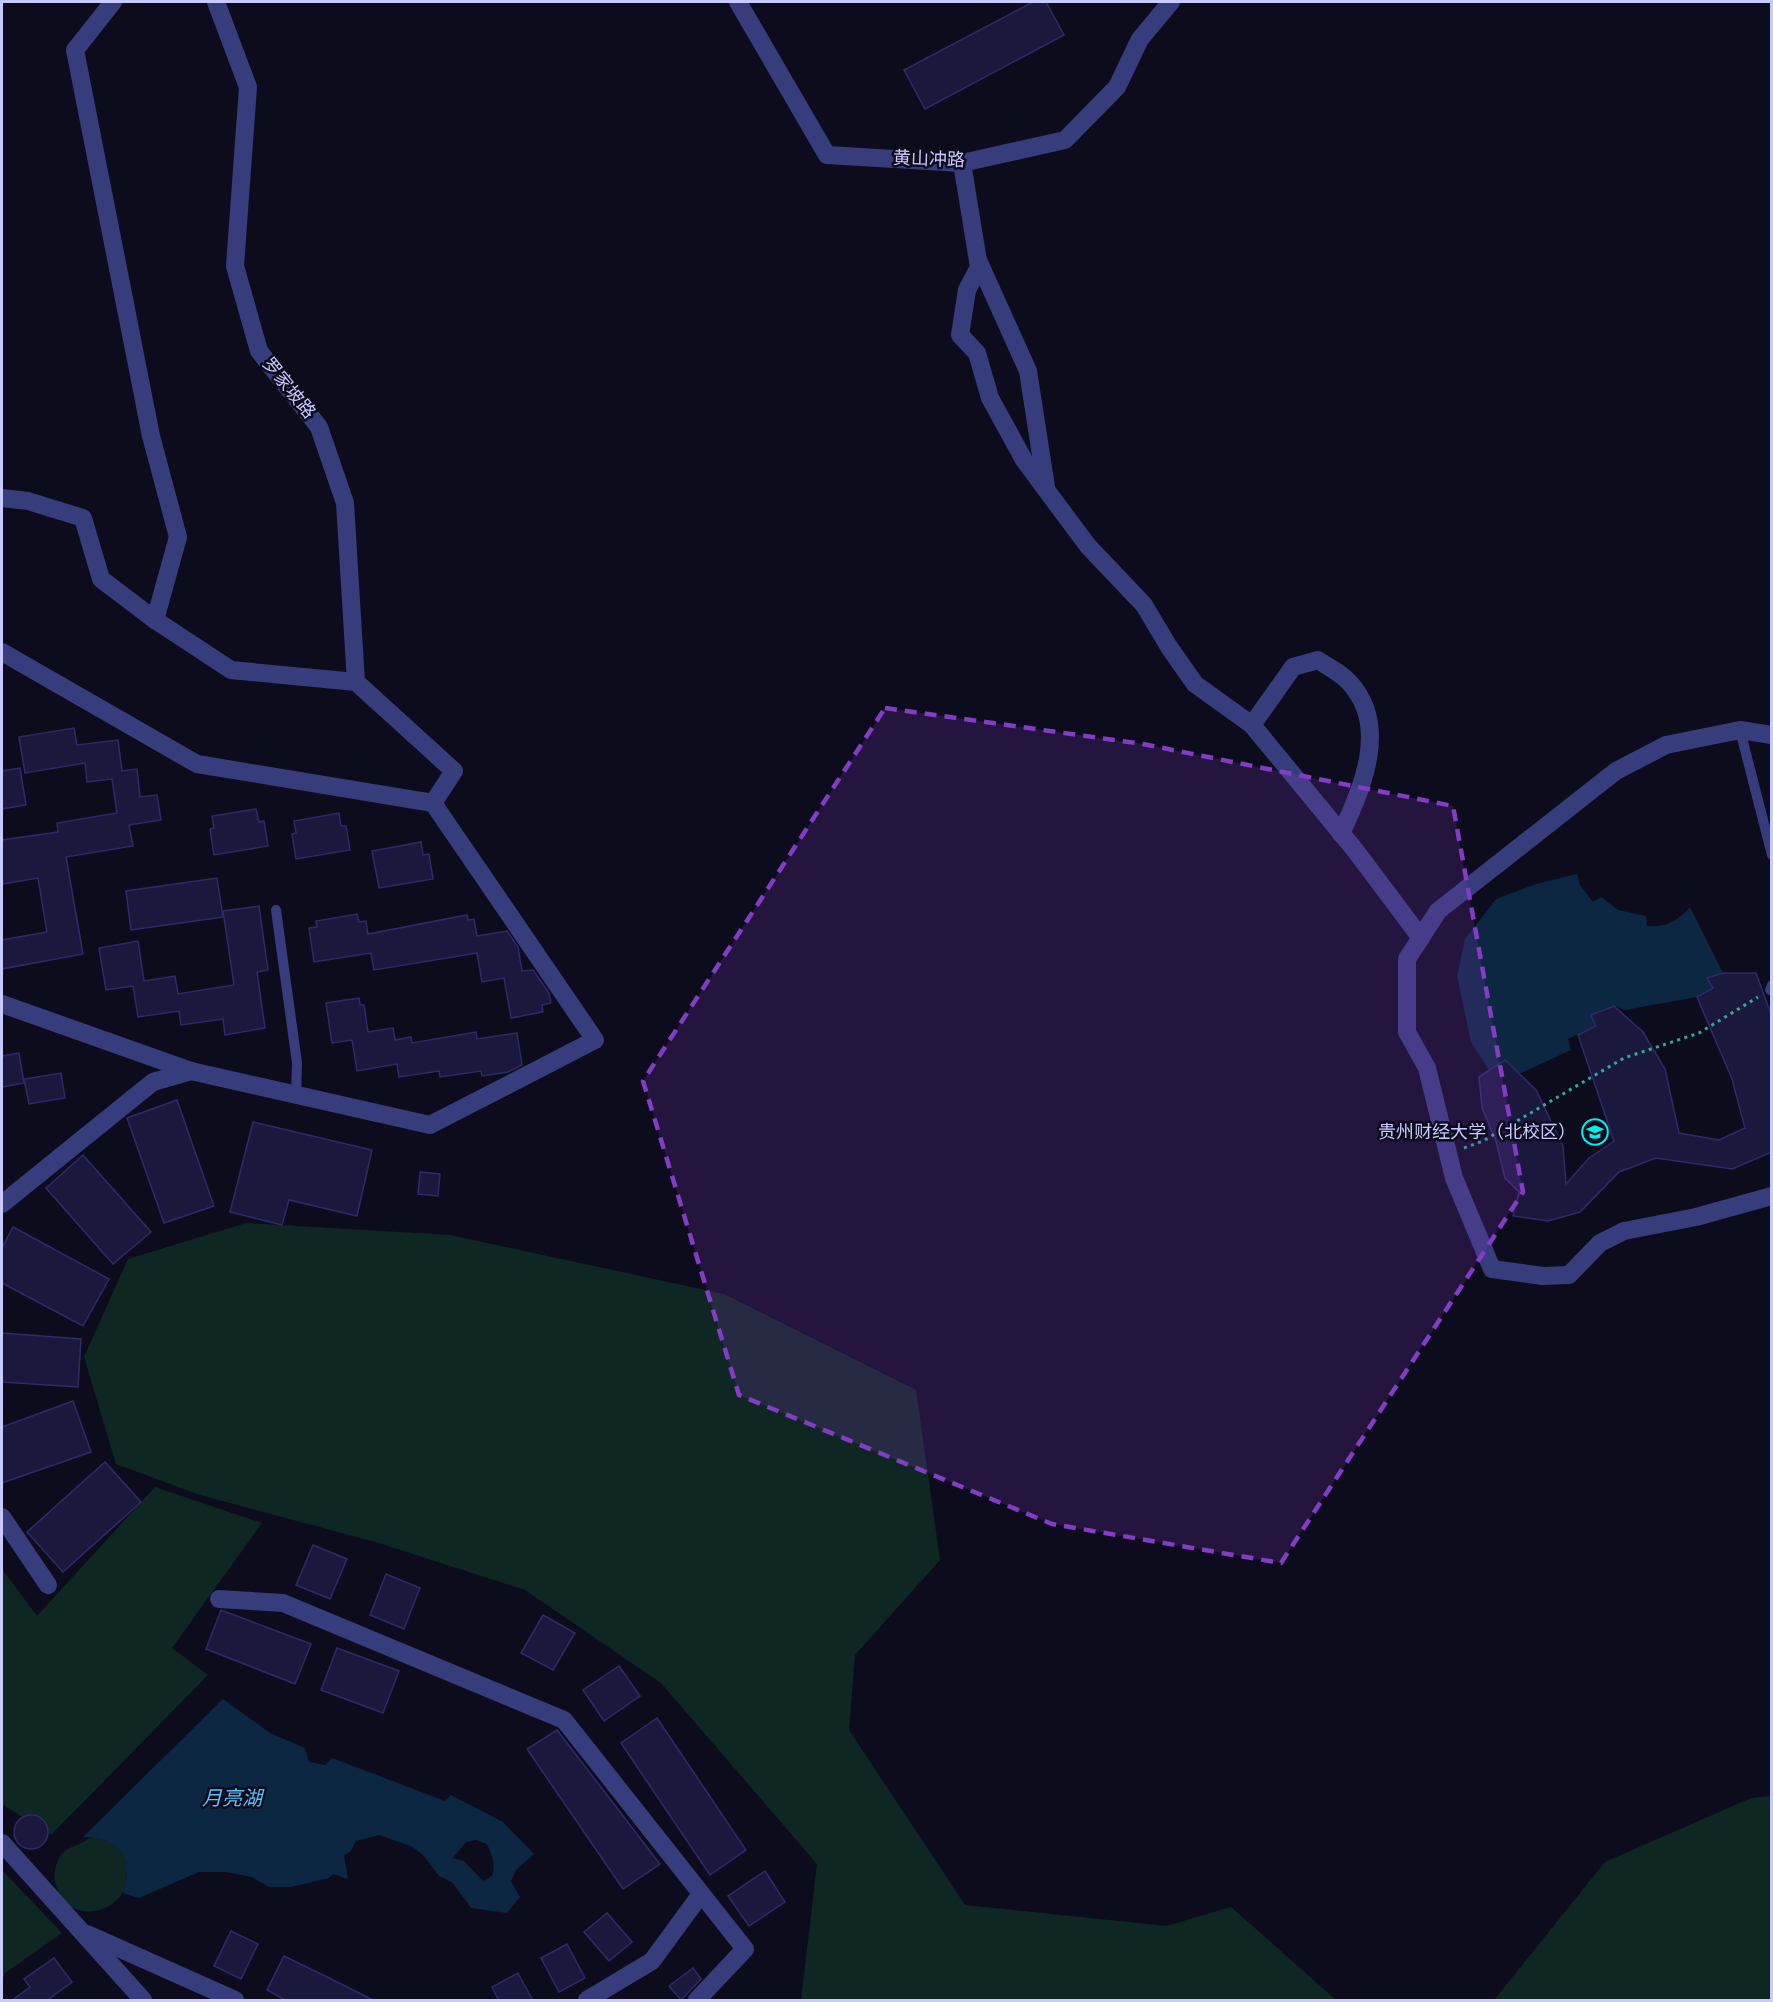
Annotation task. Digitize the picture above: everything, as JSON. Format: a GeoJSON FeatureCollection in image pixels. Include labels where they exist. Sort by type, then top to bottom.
{"type":"FeatureCollection","features":[{"type":"Feature","properties":{"kind":"street"},"geometry":{"type":"LineString","coordinates":[[113,2],[75,50],[151,436],[178,537],[155,620]]}},
{"type":"Feature","properties":{"kind":"street","name":"罗家坡路"},"geometry":{"type":"LineString","coordinates":[[216,2],[248,87],[235,266],[259,351],[319,427],[345,503],[356,682]]}},
{"type":"Feature","properties":{"kind":"street","name":"黄山冲路"},"geometry":{"type":"LineString","coordinates":[[738,2],[827,155],[962,163],[1065,140],[1118,87],[1140,39],[1171,2]]}},
{"type":"Feature","properties":{"kind":"street"},"geometry":{"type":"LineString","coordinates":[[962,163],[979,267],[1028,371],[1046,488]]}},
{"type":"Feature","properties":{"kind":"street"},"geometry":{"type":"LineString","coordinates":[[979,267],[967,290],[960,335],[977,353],[990,398],[1024,460],[1088,546],[1144,605],[1169,647],[1196,684],[1252,725],[1341,834],[1421,938]]}},
{"type":"Feature","properties":{"kind":"street"},"geometry":{"type":"LineString","coordinates":[[2,498],[28,501],[83,518],[101,579],[155,620],[231,670],[356,682],[454,771],[433,803]]}},
{"type":"Feature","properties":{"kind":"street"},"geometry":{"type":"LineString","coordinates":[[2,652],[197,764],[433,803],[596,1040],[430,1125],[191,1071],[2,1004]]}},
{"type":"Feature","properties":{"kind":"street"},"geometry":{"type":"LineString","coordinates":[[1252,725],[1293,667],[1318,660],[1348,682],[1368,711],[1370,739],[1364,782],[1341,834]]}},
{"type":"Feature","properties":{"kind":"street"},"geometry":{"type":"LineString","coordinates":[[1772,735],[1740,730],[1666,745],[1616,771],[1438,911],[1407,959],[1407,1032],[1427,1068],[1454,1178],[1492,1269],[1543,1276],[1569,1275],[1600,1243],[1624,1231],[1696,1217],[1772,1196]]}},
{"type":"Feature","properties":{"kind":"street"},"geometry":{"type":"LineString","coordinates":[[2,1204],[153,1082],[191,1071]]}},
{"type":"Feature","properties":{"kind":"street"},"geometry":{"type":"LineString","coordinates":[[2,1517],[48,1585]]}},
{"type":"Feature","properties":{"kind":"street"},"geometry":{"type":"LineString","coordinates":[[219,1599],[283,1603],[564,1720],[745,1949],[697,2001]]}},
{"type":"Feature","properties":{"kind":"street"},"geometry":{"type":"LineString","coordinates":[[2,1843],[144,2001]]}},
{"type":"Feature","properties":{"kind":"street"},"geometry":{"type":"LineString","coordinates":[[587,2001],[652,1961],[701,1894]]}},
{"type":"Feature","properties":{"kind":"street"},"geometry":{"type":"LineString","coordinates":[[80,1930],[235,2001]]}},
{"type":"Feature","properties":{"kind":"lane"},"geometry":{"type":"LineString","coordinates":[[1740,730],[1772,855]]}},
{"type":"Feature","properties":{"kind":"lane"},"geometry":{"type":"LineString","coordinates":[[276,910],[297,1063],[296,1095]]}},
{"type":"Feature","properties":{"kind":"path"},"geometry":{"type":"LineString","coordinates":[[1448,1155],[1483,1141],[1624,1058],[1700,1033],[1771,987]]}},
{"type":"Feature","properties":{"kind":"highlighted area"},"geometry":{"type":"Polygon","coordinates":[[[885,708],[1143,744],[1453,806],[1523,1192],[1281,1563],[1052,1524],[739,1395],[643,1081],[885,708]]]}},
{"type":"Feature","properties":{"kind":"green space"},"geometry":{"type":"Polygon","coordinates":[[[246,1223],[450,1235],[724,1294],[916,1390],[940,1560],[855,1655],[849,1730],[965,1905],[1166,1926],[1231,1907],[1336,2000],[801,2000],[817,1864],[661,1683],[525,1590],[379,1543],[200,1495],[116,1464],[84,1357],[128,1259],[246,1223]]]}},
{"type":"Feature","properties":{"kind":"green space"},"geometry":{"type":"Polygon","coordinates":[[[155,1487],[262,1523],[172,1648],[208,1675],[51,1835],[2,1804],[2,1569],[37,1616],[155,1487]]]}},
{"type":"Feature","properties":{"kind":"green space"},"geometry":{"type":"Polygon","coordinates":[[[1771,1796],[1771,2000],[1494,2000],[1605,1862],[1751,1798],[1771,1796]]]}},
{"type":"Feature","properties":{"kind":"green space"},"geometry":{"type":"Polygon","coordinates":[[[89,1838],[107,1841],[120,1851],[127,1862],[125,1864],[127,1880],[122,1894],[112,1904],[100,1910],[87,1911],[74,1908],[63,1900],[56,1885],[55,1875],[62,1854],[89,1838]]]}},
{"type":"Feature","properties":{"kind":"green space"},"geometry":{"type":"Polygon","coordinates":[[[2,1870],[62,1933],[5,1973],[2,1981],[2,1870]]]}},
{"type":"Feature","properties":{"kind":"water"},"geometry":{"type":"Polygon","coordinates":[[[1577,874],[1580,885],[1593,902],[1601,897],[1618,910],[1646,916],[1647,926],[1671,923],[1690,907],[1723,973],[1707,978],[1713,988],[1697,997],[1625,1010],[1614,1006],[1592,1015],[1596,1026],[1568,1039],[1571,1050],[1519,1074],[1505,1060],[1489,1070],[1471,1042],[1457,976],[1465,939],[1496,899],[1536,884],[1577,874]]]}},
{"type":"Feature","properties":{"kind":"water","name":"月亮湖"},"geometry":{"type":"Polygon","coordinates":[[[223,1699],[270,1733],[305,1748],[309,1762],[325,1765],[332,1758],[445,1801],[451,1795],[503,1822],[534,1854],[516,1870],[511,1881],[520,1897],[507,1913],[471,1908],[452,1882],[439,1876],[423,1855],[413,1847],[379,1835],[356,1841],[350,1852],[344,1855],[348,1879],[333,1874],[329,1878],[291,1887],[269,1887],[252,1877],[226,1872],[199,1872],[139,1898],[123,1893],[127,1878],[125,1864],[127,1862],[119,1850],[104,1840],[83,1837],[223,1699]],[[476,1840],[466,1842],[453,1858],[464,1861],[483,1881],[492,1876],[494,1867],[487,1844],[476,1840]]]}},
{"type":"Feature","properties":{"kind":"building"},"geometry":{"type":"Polygon","coordinates":[[[1033,2],[1046,2],[1064,35],[925,109],[904,70],[1033,2]]]}},
{"type":"Feature","properties":{"kind":"building"},"geometry":{"type":"Polygon","coordinates":[[[74,728],[77,745],[118,740],[122,771],[137,769],[140,797],[157,795],[161,820],[129,825],[133,846],[66,857],[83,954],[2,969],[2,940],[47,932],[38,878],[2,884],[2,840],[58,832],[57,823],[117,813],[112,779],[87,782],[85,763],[25,773],[19,737],[74,728]]]}},
{"type":"Feature","properties":{"kind":"building"},"geometry":{"type":"Polygon","coordinates":[[[20,768],[26,805],[2,809],[2,771],[20,768]]]}},
{"type":"Feature","properties":{"kind":"building"},"geometry":{"type":"Polygon","coordinates":[[[256,809],[259,822],[264,821],[268,846],[214,855],[210,829],[214,828],[212,816],[256,809]]]}},
{"type":"Feature","properties":{"kind":"building"},"geometry":{"type":"Polygon","coordinates":[[[339,813],[341,826],[346,826],[350,850],[296,859],[292,834],[296,833],[294,821],[339,813]]]}},
{"type":"Feature","properties":{"kind":"building"},"geometry":{"type":"Polygon","coordinates":[[[421,842],[423,855],[429,854],[433,879],[379,888],[372,851],[421,842]]]}},
{"type":"Feature","properties":{"kind":"building"},"geometry":{"type":"Polygon","coordinates":[[[217,878],[223,917],[131,930],[126,891],[217,878]]]}},
{"type":"Feature","properties":{"kind":"building"},"geometry":{"type":"Polygon","coordinates":[[[259,906],[268,970],[257,972],[265,1028],[225,1035],[223,1019],[181,1025],[179,1011],[138,1017],[133,986],[106,990],[99,948],[138,941],[144,981],[175,976],[178,994],[234,985],[223,911],[259,906]]]}},
{"type":"Feature","properties":{"kind":"building"},"geometry":{"type":"Polygon","coordinates":[[[357,914],[359,922],[366,921],[368,934],[467,915],[468,920],[474,919],[477,936],[507,931],[518,947],[522,971],[533,970],[549,993],[551,1003],[542,1005],[543,1012],[511,1018],[504,978],[482,982],[477,953],[374,970],[371,953],[314,962],[309,928],[317,927],[316,921],[357,914]]]}},
{"type":"Feature","properties":{"kind":"building"},"geometry":{"type":"Polygon","coordinates":[[[1723,973],[1756,973],[1772,1017],[1772,1152],[1732,1169],[1656,1158],[1619,1172],[1580,1212],[1548,1221],[1513,1216],[1519,1192],[1505,1178],[1496,1141],[1482,1108],[1479,1077],[1505,1060],[1536,1090],[1563,1146],[1566,1184],[1589,1158],[1614,1141],[1578,1035],[1596,1026],[1591,1015],[1614,1006],[1643,1032],[1665,1069],[1679,1133],[1719,1140],[1745,1128],[1732,1079],[1697,997],[1713,988],[1707,978],[1723,973]]]}},
{"type":"Feature","properties":{"kind":"building"},"geometry":{"type":"Polygon","coordinates":[[[359,998],[360,1005],[364,1005],[368,1032],[393,1028],[395,1040],[411,1037],[412,1043],[476,1032],[477,1039],[517,1033],[522,1065],[508,1072],[482,1076],[481,1071],[440,1077],[439,1071],[399,1077],[397,1064],[357,1071],[352,1040],[332,1043],[326,1003],[359,998]]]}},
{"type":"Feature","properties":{"kind":"building"},"geometry":{"type":"Polygon","coordinates":[[[19,1053],[24,1083],[2,1087],[2,1056],[19,1053]]]}},
{"type":"Feature","properties":{"kind":"building"},"geometry":{"type":"Polygon","coordinates":[[[61,1073],[65,1098],[29,1104],[24,1079],[61,1073]]]}},
{"type":"Feature","properties":{"kind":"building"},"geometry":{"type":"Polygon","coordinates":[[[177,1100],[214,1206],[164,1223],[127,1118],[177,1100]]]}},
{"type":"Feature","properties":{"kind":"building"},"geometry":{"type":"Polygon","coordinates":[[[253,1122],[372,1150],[357,1216],[289,1200],[282,1225],[230,1212],[253,1122]]]}},
{"type":"Feature","properties":{"kind":"building"},"geometry":{"type":"Polygon","coordinates":[[[83,1155],[151,1232],[113,1264],[46,1188],[83,1155]]]}},
{"type":"Feature","properties":{"kind":"building"},"geometry":{"type":"Polygon","coordinates":[[[420,1172],[440,1174],[438,1196],[418,1194],[420,1172]]]}},
{"type":"Feature","properties":{"kind":"building"},"geometry":{"type":"Polygon","coordinates":[[[13,1227],[109,1279],[83,1326],[2,1283],[2,1248],[13,1227]]]}},
{"type":"Feature","properties":{"kind":"building"},"geometry":{"type":"Polygon","coordinates":[[[2,1333],[81,1339],[78,1387],[2,1382],[2,1333]]]}},
{"type":"Feature","properties":{"kind":"building"},"geometry":{"type":"Polygon","coordinates":[[[73,1401],[91,1452],[2,1483],[2,1427],[73,1401]]]}},
{"type":"Feature","properties":{"kind":"building"},"geometry":{"type":"Polygon","coordinates":[[[105,1462],[141,1502],[63,1572],[27,1532],[105,1462]]]}},
{"type":"Feature","properties":{"kind":"building"},"geometry":{"type":"Polygon","coordinates":[[[313,1545],[347,1559],[330,1599],[296,1585],[313,1545]]]}},
{"type":"Feature","properties":{"kind":"building"},"geometry":{"type":"Polygon","coordinates":[[[386,1574],[420,1588],[404,1629],[370,1615],[386,1574]]]}},
{"type":"Feature","properties":{"kind":"building"},"geometry":{"type":"Polygon","coordinates":[[[221,1610],[311,1644],[295,1684],[206,1649],[221,1610]]]}},
{"type":"Feature","properties":{"kind":"building"},"geometry":{"type":"Polygon","coordinates":[[[543,1615],[575,1633],[553,1670],[521,1653],[543,1615]]]}},
{"type":"Feature","properties":{"kind":"building"},"geometry":{"type":"Polygon","coordinates":[[[337,1648],[399,1671],[383,1713],[321,1690],[337,1648]]]}},
{"type":"Feature","properties":{"kind":"building"},"geometry":{"type":"Polygon","coordinates":[[[619,1666],[640,1696],[604,1721],[583,1690],[619,1666]]]}},
{"type":"Feature","properties":{"kind":"building"},"geometry":{"type":"Polygon","coordinates":[[[657,1718],[746,1850],[710,1875],[621,1743],[657,1718]]]}},
{"type":"Feature","properties":{"kind":"building"},"geometry":{"type":"Polygon","coordinates":[[[557,1730],[660,1864],[623,1889],[527,1749],[557,1730]]]}},
{"type":"Feature","properties":{"kind":"building"},"geometry":{"type":"Polygon","coordinates":[[[31,1815],[43,1820],[48,1832],[43,1844],[31,1849],[19,1844],[14,1832],[19,1820],[31,1815]]]}},
{"type":"Feature","properties":{"kind":"building"},"geometry":{"type":"Polygon","coordinates":[[[765,1871],[785,1902],[749,1926],[728,1896],[765,1871]]]}},
{"type":"Feature","properties":{"kind":"building"},"geometry":{"type":"Polygon","coordinates":[[[607,1913],[632,1942],[609,1961],[584,1932],[607,1913]]]}},
{"type":"Feature","properties":{"kind":"building"},"geometry":{"type":"Polygon","coordinates":[[[231,1931],[258,1944],[241,1979],[214,1966],[231,1931]]]}},
{"type":"Feature","properties":{"kind":"building"},"geometry":{"type":"Polygon","coordinates":[[[567,1944],[585,1978],[559,1992],[541,1958],[567,1944]]]}},
{"type":"Feature","properties":{"kind":"building"},"geometry":{"type":"Polygon","coordinates":[[[284,1956],[375,2001],[287,2001],[267,1990],[284,1956]]]}},
{"type":"Feature","properties":{"kind":"building"},"geometry":{"type":"Polygon","coordinates":[[[54,1958],[72,1982],[46,2001],[11,2001],[30,1987],[24,1979],[54,1958]]]}},
{"type":"Feature","properties":{"kind":"building"},"geometry":{"type":"Polygon","coordinates":[[[693,1968],[701,1979],[681,2000],[669,1986],[693,1968]]]}},
{"type":"Feature","properties":{"kind":"building"},"geometry":{"type":"Polygon","coordinates":[[[518,1973],[533,2001],[499,2001],[492,1987],[518,1973]]]}},
{"type":"Feature","properties":{"kind":"place","name":"贵州财经大学（北校区）"},"geometry":{"type":"Point","coordinates":[1595,1132]}}]}
